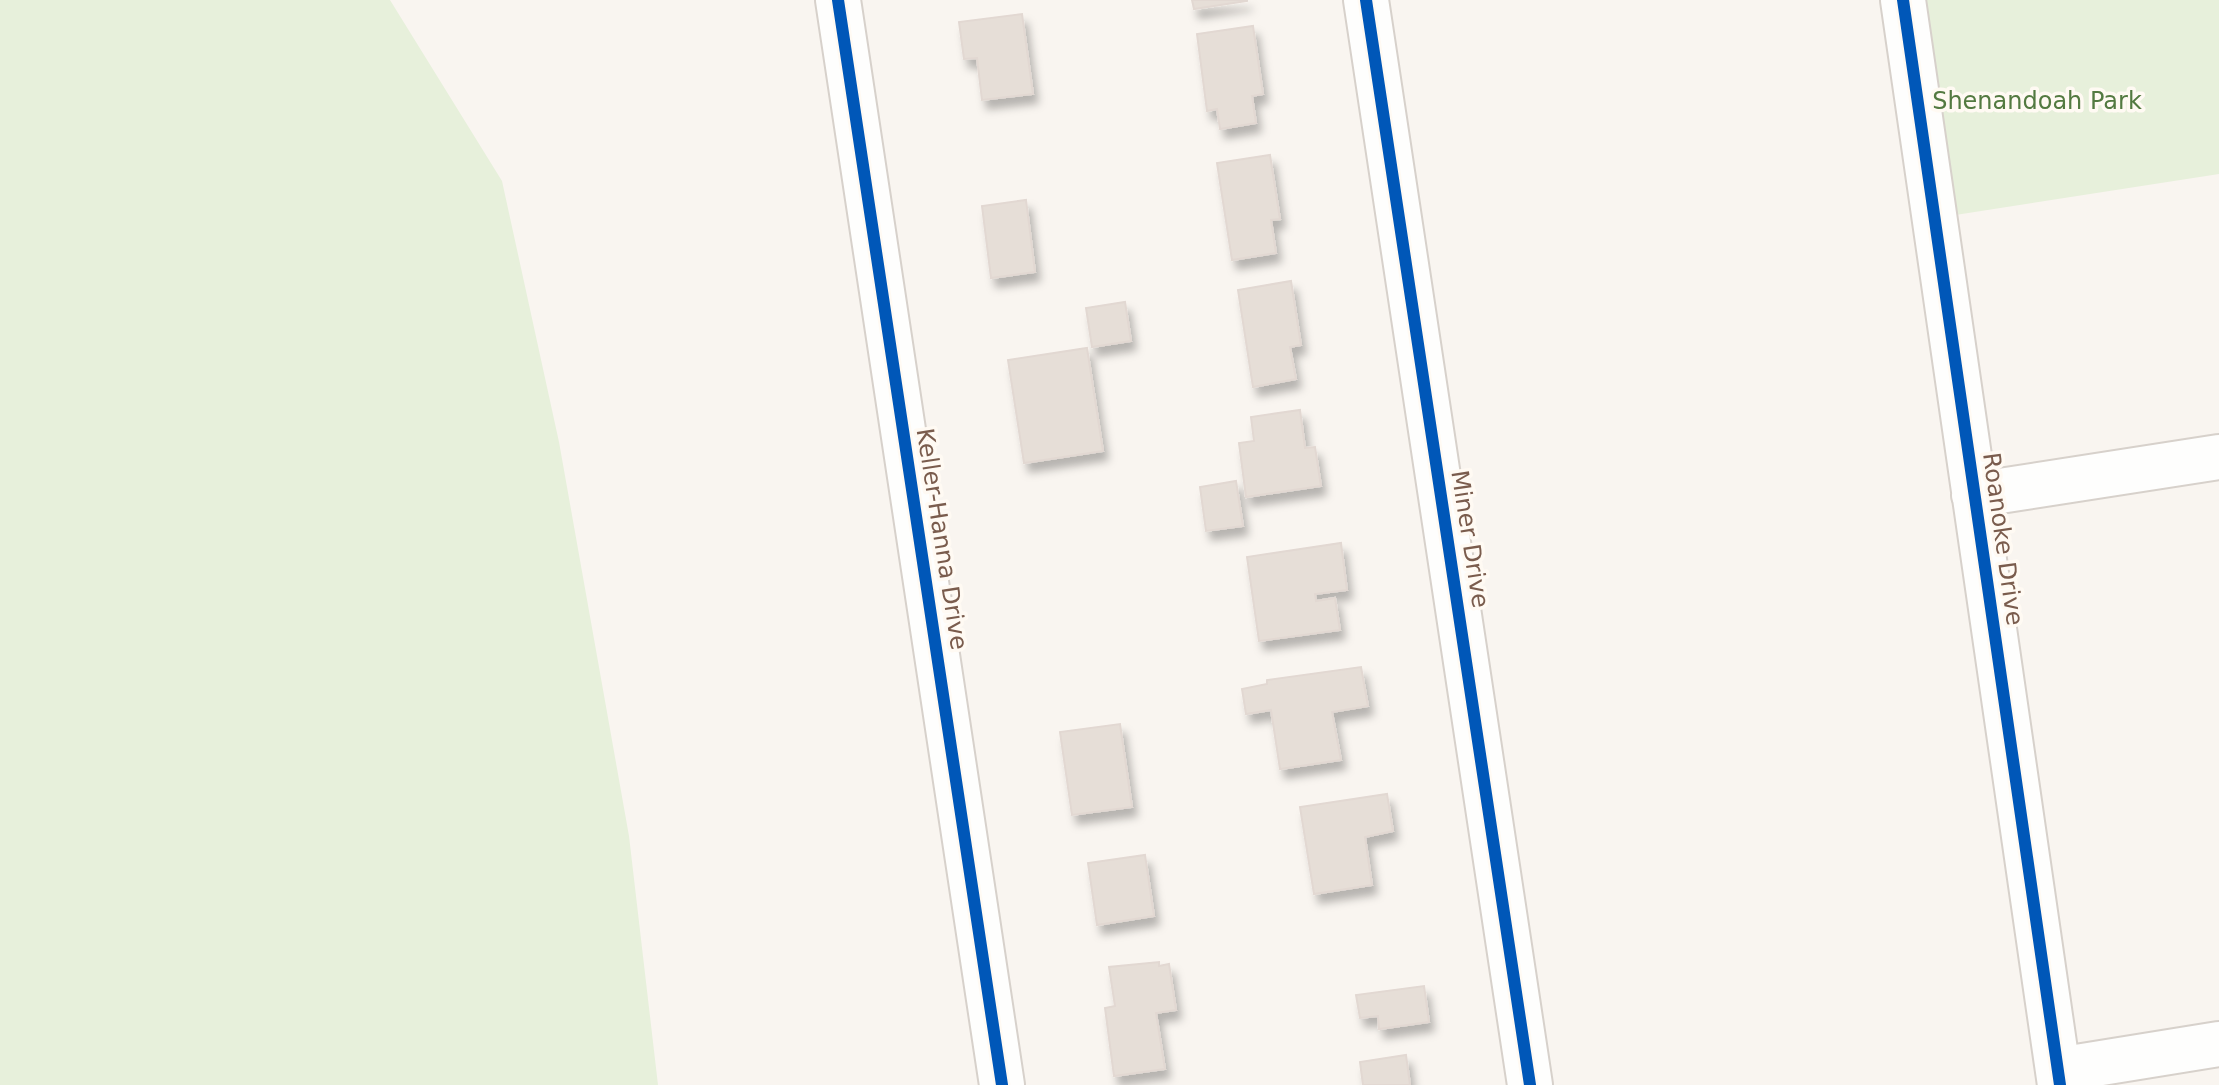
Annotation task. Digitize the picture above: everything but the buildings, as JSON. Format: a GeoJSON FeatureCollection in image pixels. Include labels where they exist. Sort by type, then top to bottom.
{"type":"FeatureCollection","features":[{"type":"Feature","properties":{"kind":"street","name":"Keller-Hanna Drive"},"geometry":{"type":"LineString","coordinates":[[838,0],[1002,1085]]}},
{"type":"Feature","properties":{"kind":"street","name":"Miner Drive"},"geometry":{"type":"LineString","coordinates":[[1366,0],[1530,1085]]}},
{"type":"Feature","properties":{"kind":"street","name":"Roanoke Drive"},"geometry":{"type":"LineString","coordinates":[[1903,0],[2059,1078]]}},
{"type":"Feature","properties":{"kind":"street"},"geometry":{"type":"LineString","coordinates":[[1974,495],[2219,457]]}},
{"type":"Feature","properties":{"kind":"street"},"geometry":{"type":"LineString","coordinates":[[2059,1078],[2219,1044]]}},
{"type":"Feature","properties":{"kind":"green space"},"geometry":{"type":"Polygon","coordinates":[[[0,0],[390,0],[502,181],[559,442],[629,836],[658,1085],[0,1085],[0,0]]]}},
{"type":"Feature","properties":{"kind":"green space","name":"Shenandoah Park"},"geometry":{"type":"Polygon","coordinates":[[[1917,0],[2219,0],[2219,174],[1949,216],[1917,0]]]}},
{"type":"Feature","properties":{"kind":"cycle path"},"geometry":{"type":"LineString","coordinates":[[838,0],[1002,1085]]}},
{"type":"Feature","properties":{"kind":"cycle path"},"geometry":{"type":"LineString","coordinates":[[1366,0],[1530,1085]]}},
{"type":"Feature","properties":{"kind":"cycle path"},"geometry":{"type":"LineString","coordinates":[[1903,0],[2060,1085]]}}]}
